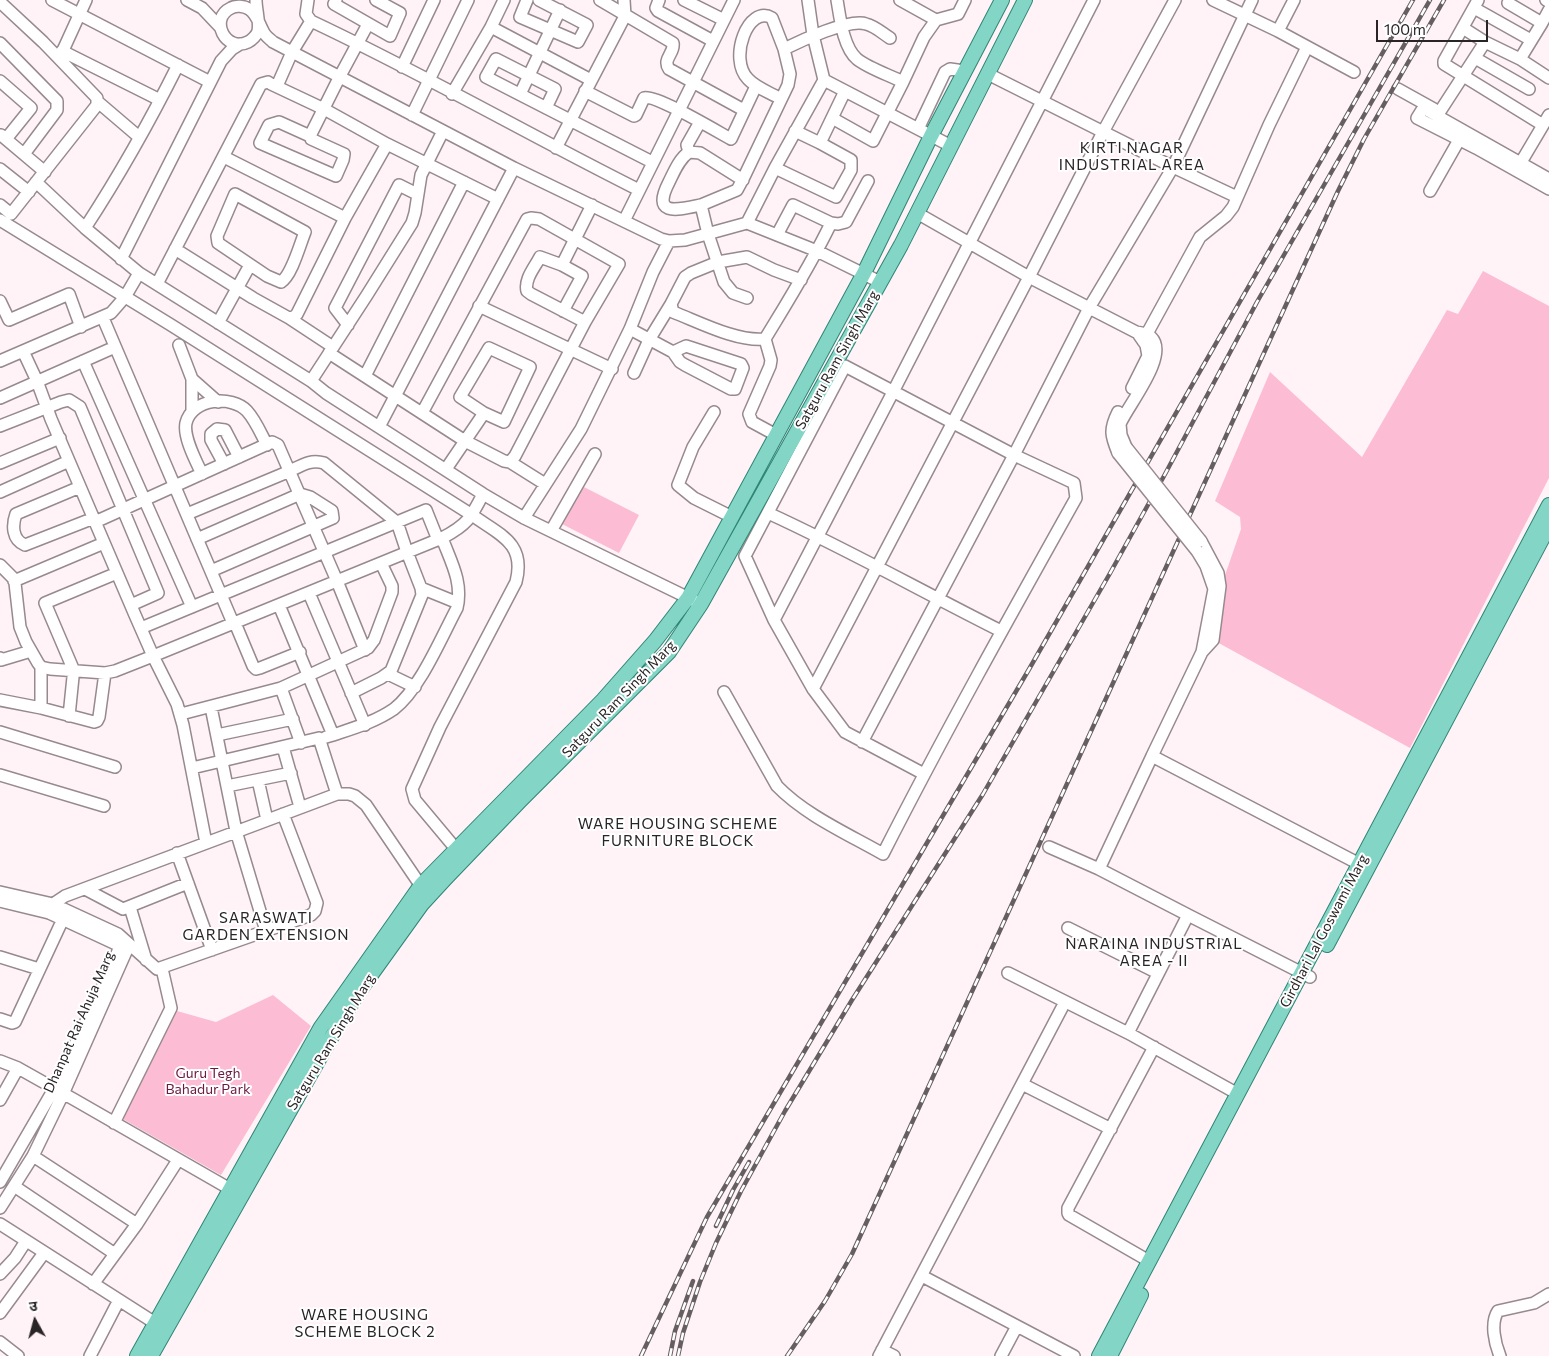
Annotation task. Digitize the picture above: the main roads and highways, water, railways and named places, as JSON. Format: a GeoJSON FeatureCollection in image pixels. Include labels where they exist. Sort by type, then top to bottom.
{"type":"FeatureCollection","features":[{"type":"Feature","properties":{"kind":"main road","name":"Satguru Ram Singh Marg"},"geometry":{"type":"LineString","coordinates":[[151,1356],[335,1030],[358,993],[428,897],[669,652],[702,604],[841,364],[880,282],[1025,0]]}},
{"type":"Feature","properties":{"kind":"main road","name":"Satguru Ram Singh Marg"},"geometry":{"type":"LineString","coordinates":[[136,1356],[321,1027],[421,885],[603,700],[655,641],[688,598],[864,273],[997,2]]}},
{"type":"Feature","properties":{"kind":"main road","name":"Girdhari Lal Goswami Marg"},"geometry":{"type":"LineString","coordinates":[[1364,866],[1549,505]]}},
{"type":"Feature","properties":{"kind":"main road","name":"Girdhari Lal Goswami Marg"},"geometry":{"type":"LineString","coordinates":[[1098,1356],[1149,1267],[1549,526]]}},
{"type":"Feature","properties":{"kind":"main road","name":"Girdhari Lal Goswami Marg"},"geometry":{"type":"LineString","coordinates":[[1110,1356],[1149,1267],[1238,1094],[1306,975]]}},
{"type":"Feature","properties":{"kind":"railway"},"geometry":{"type":"LineString","coordinates":[[641,1356],[707,1217],[1028,671],[1413,0]]}},
{"type":"Feature","properties":{"kind":"railway"},"geometry":{"type":"LineString","coordinates":[[678,1356],[683,1333],[700,1282],[716,1243],[741,1191],[785,1111],[852,1000],[983,794],[1109,575],[1257,302],[1430,0]]}},
{"type":"Feature","properties":{"kind":"railway"},"geometry":{"type":"LineString","coordinates":[[787,1356],[825,1301],[852,1254],[1338,191],[1364,139],[1444,0]]}},
{"type":"Feature","properties":{"kind":"railway"},"geometry":{"type":"LineString","coordinates":[[716,1226],[749,1162]]}},
{"type":"Feature","properties":{"kind":"railway"},"geometry":{"type":"LineString","coordinates":[[670,1356],[675,1331],[693,1281]]}},
{"type":"Feature","properties":{"kind":"district","name":"KIRTI NAGAR INDUSTRIAL AREA"},"geometry":{"type":"Point","coordinates":[1132,156]}},
{"type":"Feature","properties":{"kind":"district","name":"WARE HOUSING SCHEME FURNITURE BLOCK"},"geometry":{"type":"Point","coordinates":[678,832]}},
{"type":"Feature","properties":{"kind":"district","name":"SARASWATI GARDEN EXTENSION"},"geometry":{"type":"Point","coordinates":[266,926]}},
{"type":"Feature","properties":{"kind":"district","name":"NARAINA INDUSTRIAL AREA - II"},"geometry":{"type":"Point","coordinates":[1154,952]}},
{"type":"Feature","properties":{"kind":"district","name":"WARE HOUSING SCHEME BLOCK 2"},"geometry":{"type":"Point","coordinates":[365,1324]}},
{"type":"Feature","properties":{"kind":"park label","name":"Guru Tegh Bahadur Park"},"geometry":{"type":"Point","coordinates":[208,1082]}}]}
